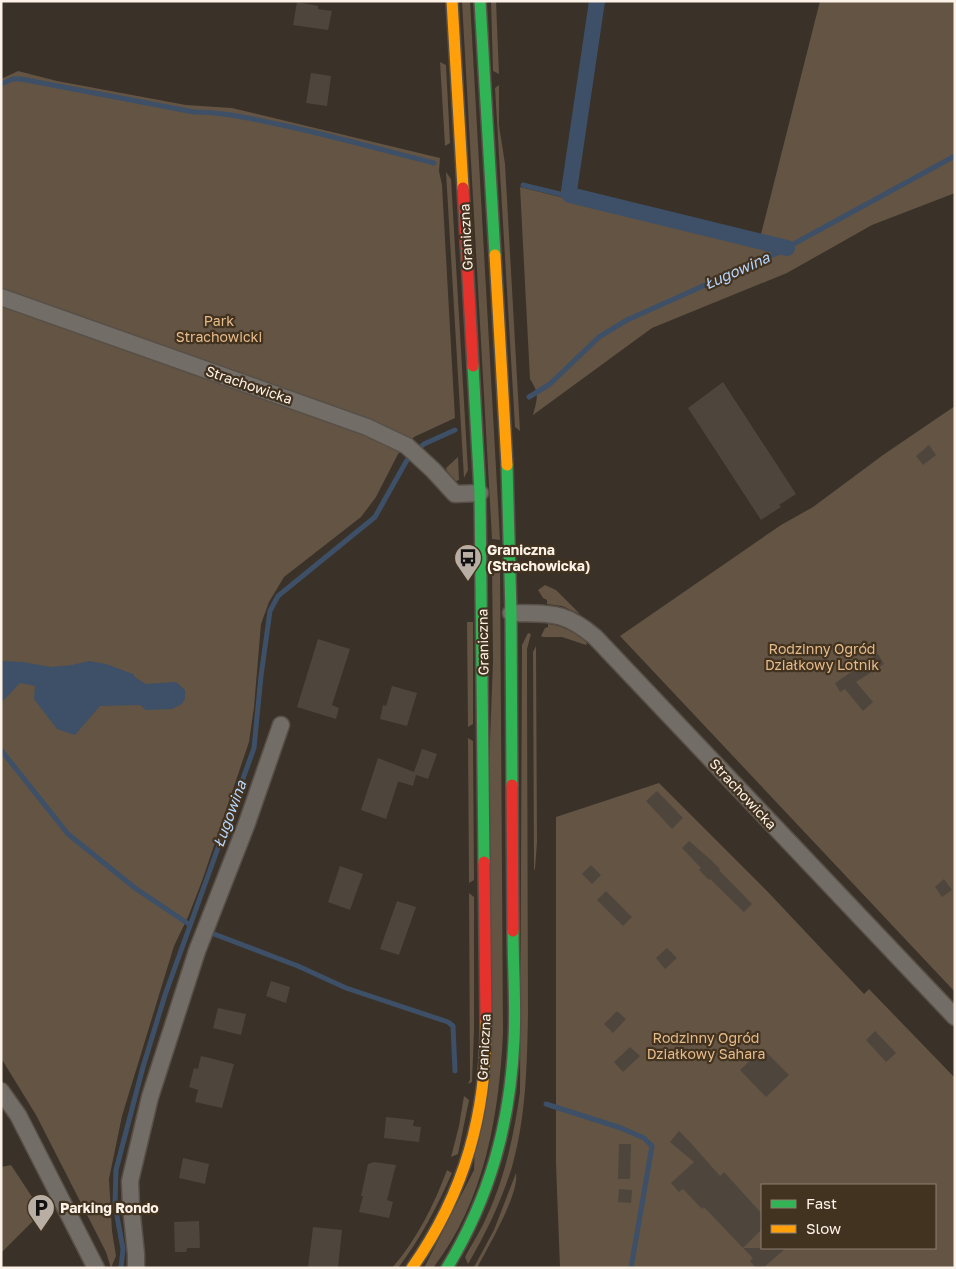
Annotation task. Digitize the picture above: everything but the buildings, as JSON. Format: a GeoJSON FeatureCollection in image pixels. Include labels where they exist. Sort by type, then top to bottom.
{"type":"FeatureCollection","features":[{"type":"Feature","properties":{"kind":"main road","name":"Graniczna"},"geometry":{"type":"LineString","coordinates":[[412,1268],[452,1202],[461,1180],[476,1127],[482,1089],[486,1036],[480,493],[452,1]]}},
{"type":"Feature","properties":{"kind":"main road","name":"Graniczna"},"geometry":{"type":"LineString","coordinates":[[447,1268],[474,1222],[494,1170],[505,1121],[514,1040],[511,613],[508,488],[480,1]]}},
{"type":"Feature","properties":{"kind":"street","name":"Strachowicka"},"geometry":{"type":"LineString","coordinates":[[1,297],[367,426],[407,446],[455,494],[480,493]]}},
{"type":"Feature","properties":{"kind":"street","name":"Strachowicka"},"geometry":{"type":"LineString","coordinates":[[511,613],[558,614],[581,626],[595,637],[955,1017]]}},
{"type":"Feature","properties":{"kind":"street"},"geometry":{"type":"LineString","coordinates":[[136,1268],[130,1181],[150,1097],[197,950],[250,816],[281,724]]}},
{"type":"Feature","properties":{"kind":"street"},"geometry":{"type":"LineString","coordinates":[[1,1091],[18,1115],[96,1268]]}},
{"type":"Feature","properties":{"kind":"green space"},"geometry":{"type":"Polygon","coordinates":[[[462,1],[470,1],[500,540],[492,539],[462,1]]]}},
{"type":"Feature","properties":{"kind":"green space"},"geometry":{"type":"Polygon","coordinates":[[[491,1],[496,1],[499,74],[493,71],[491,1]]]}},
{"type":"Feature","properties":{"kind":"green space"},"geometry":{"type":"Polygon","coordinates":[[[820,1],[955,1],[955,193],[872,225],[787,273],[652,328],[533,415],[537,397],[530,379],[520,187],[758,246],[820,1]]]}},
{"type":"Feature","properties":{"kind":"green space"},"geometry":{"type":"Polygon","coordinates":[[[440,62],[446,65],[450,143],[445,146],[440,62]]]}},
{"type":"Feature","properties":{"kind":"green space","name":"Park Strachowicki"},"geometry":{"type":"Polygon","coordinates":[[[18,71],[57,81],[186,105],[232,108],[440,158],[439,171],[442,185],[455,418],[414,437],[398,454],[376,497],[361,517],[284,577],[269,602],[261,624],[249,742],[202,881],[174,946],[122,1116],[109,1179],[112,1231],[116,1256],[111,1268],[106,1252],[36,1115],[1,1058],[1,79],[18,71]]]}},
{"type":"Feature","properties":{"kind":"green space"},"geometry":{"type":"Polygon","coordinates":[[[499,85],[499,125],[505,164],[520,431],[515,427],[495,88],[499,85]]]}},
{"type":"Feature","properties":{"kind":"green space"},"geometry":{"type":"Polygon","coordinates":[[[446,172],[451,179],[468,470],[464,478],[446,172]]]}},
{"type":"Feature","properties":{"kind":"green space","name":"Rodzinny Ogród Działkowy Lotnik"},"geometry":{"type":"Polygon","coordinates":[[[955,406],[955,992],[620,636],[781,525],[813,507],[883,455],[955,406]]]}},
{"type":"Feature","properties":{"kind":"green space"},"geometry":{"type":"Polygon","coordinates":[[[458,457],[459,480],[456,481],[446,468],[458,457]]]}},
{"type":"Feature","properties":{"kind":"green space"},"geometry":{"type":"Polygon","coordinates":[[[500,563],[503,1033],[498,1095],[486,1156],[477,1186],[465,1215],[451,1242],[433,1268],[424,1268],[474,1170],[493,661],[492,564],[500,563]]]}},
{"type":"Feature","properties":{"kind":"green space"},"geometry":{"type":"Polygon","coordinates":[[[545,585],[556,590],[580,614],[562,606],[547,604],[547,600],[543,598],[538,590],[545,585]]]}},
{"type":"Feature","properties":{"kind":"green space"},"geometry":{"type":"Polygon","coordinates":[[[467,622],[473,622],[473,724],[468,727],[467,622]]]}},
{"type":"Feature","properties":{"kind":"green space"},"geometry":{"type":"Polygon","coordinates":[[[548,624],[569,630],[587,643],[586,645],[562,637],[541,636],[545,628],[548,627],[548,624]]]}},
{"type":"Feature","properties":{"kind":"green space"},"geometry":{"type":"Polygon","coordinates":[[[528,633],[531,634],[527,649],[528,1015],[525,1092],[517,1148],[512,1167],[493,1217],[468,1264],[465,1257],[487,1216],[504,1171],[512,1140],[520,1092],[522,645],[528,633]]]}},
{"type":"Feature","properties":{"kind":"green space"},"geometry":{"type":"Polygon","coordinates":[[[536,646],[537,842],[534,870],[533,652],[536,646]]]}},
{"type":"Feature","properties":{"kind":"green space"},"geometry":{"type":"Polygon","coordinates":[[[468,738],[473,741],[474,880],[469,883],[468,738]]]}},
{"type":"Feature","properties":{"kind":"green space","name":"Rodzinny Ogród Działkowy Sahara"},"geometry":{"type":"Polygon","coordinates":[[[659,783],[768,892],[864,994],[869,989],[955,1078],[955,1268],[560,1268],[556,1164],[556,817],[659,783]]]}},
{"type":"Feature","properties":{"kind":"green space"},"geometry":{"type":"Polygon","coordinates":[[[469,893],[474,897],[474,1031],[472,1082],[468,1084],[470,1079],[469,893]]]}},
{"type":"Feature","properties":{"kind":"green space"},"geometry":{"type":"Polygon","coordinates":[[[464,1096],[469,1100],[458,1154],[451,1157],[459,1126],[464,1096]]]}},
{"type":"Feature","properties":{"kind":"green space"},"geometry":{"type":"Polygon","coordinates":[[[11,1165],[42,1212],[1,1253],[1,1167],[11,1165]]]}},
{"type":"Feature","properties":{"kind":"green space"},"geometry":{"type":"Polygon","coordinates":[[[447,1170],[452,1173],[428,1222],[398,1268],[392,1268],[424,1221],[447,1170]]]}},
{"type":"Feature","properties":{"kind":"green space"},"geometry":{"type":"Polygon","coordinates":[[[516,1173],[516,1182],[508,1207],[477,1268],[474,1267],[494,1230],[516,1173]]]}},
{"type":"Feature","properties":{"kind":"water"},"geometry":{"type":"Polygon","coordinates":[[[1,661],[23,662],[51,667],[89,661],[106,664],[133,674],[146,684],[176,682],[185,690],[185,699],[182,704],[172,709],[146,710],[140,705],[100,706],[75,735],[57,729],[34,699],[35,686],[20,683],[1,703],[1,661]]]}},
{"type":"Feature","properties":{"kind":"waterway"},"geometry":{"type":"LineString","coordinates":[[597,1],[569,191],[570,195],[787,248]]}},
{"type":"Feature","properties":{"kind":"waterway"},"geometry":{"type":"LineString","coordinates":[[1,84],[13,79],[21,79],[194,112],[246,118],[317,133],[434,163]]}},
{"type":"Feature","properties":{"kind":"waterway","name":"Ługowina"},"geometry":{"type":"LineString","coordinates":[[529,397],[550,384],[599,337],[627,320],[777,253],[955,156]]}},
{"type":"Feature","properties":{"kind":"waterway"},"geometry":{"type":"LineString","coordinates":[[523,185],[570,195]]}},
{"type":"Feature","properties":{"kind":"waterway","name":"Ługowina"},"geometry":{"type":"LineString","coordinates":[[121,1268],[123,1249],[115,1205],[116,1170],[143,1067],[165,995],[254,748],[270,611],[278,596],[375,517],[407,460],[424,444],[455,430]]}},
{"type":"Feature","properties":{"kind":"waterway"},"geometry":{"type":"LineString","coordinates":[[1,750],[68,834],[135,888],[190,925]]}},
{"type":"Feature","properties":{"kind":"waterway"},"geometry":{"type":"LineString","coordinates":[[214,934],[298,966],[346,988],[448,1022],[453,1026],[455,1071]]}},
{"type":"Feature","properties":{"kind":"waterway"},"geometry":{"type":"LineString","coordinates":[[546,1104],[621,1128],[644,1138],[652,1146],[631,1268]]}},
{"type":"Feature","properties":{"kind":"traffic: fast"},"geometry":{"type":"LineString","coordinates":[[480,1],[495,255]]}},
{"type":"Feature","properties":{"kind":"traffic: fast"},"geometry":{"type":"LineString","coordinates":[[473,366],[480,493],[484,862]]}},
{"type":"Feature","properties":{"kind":"traffic: fast"},"geometry":{"type":"LineString","coordinates":[[507,465],[511,613],[512,785]]}},
{"type":"Feature","properties":{"kind":"traffic: fast"},"geometry":{"type":"LineString","coordinates":[[447,1268],[462,1241],[486,1187],[495,1159],[508,1102],[514,1041],[513,931]]}},
{"type":"Feature","properties":{"kind":"traffic: slow"},"geometry":{"type":"LineString","coordinates":[[452,1],[463,188]]}},
{"type":"Feature","properties":{"kind":"traffic: slow"},"geometry":{"type":"LineString","coordinates":[[495,255],[507,465]]}},
{"type":"Feature","properties":{"kind":"traffic: slow"},"geometry":{"type":"LineString","coordinates":[[412,1268],[446,1210],[459,1181],[469,1150],[477,1120],[482,1088],[486,1021]]}},
{"type":"Feature","properties":{"kind":"traffic: jam"},"geometry":{"type":"LineString","coordinates":[[463,188],[473,366]]}},
{"type":"Feature","properties":{"kind":"traffic: jam"},"geometry":{"type":"LineString","coordinates":[[512,785],[513,931]]}},
{"type":"Feature","properties":{"kind":"traffic: jam"},"geometry":{"type":"LineString","coordinates":[[484,862],[486,1021]]}},
{"type":"Feature","properties":{"kind":"place","name":"Graniczna (Strachowicka)"},"geometry":{"type":"Point","coordinates":[468,582]}},
{"type":"Feature","properties":{"kind":"place","name":"Parking Rondo"},"geometry":{"type":"Point","coordinates":[41,1232]}}]}
